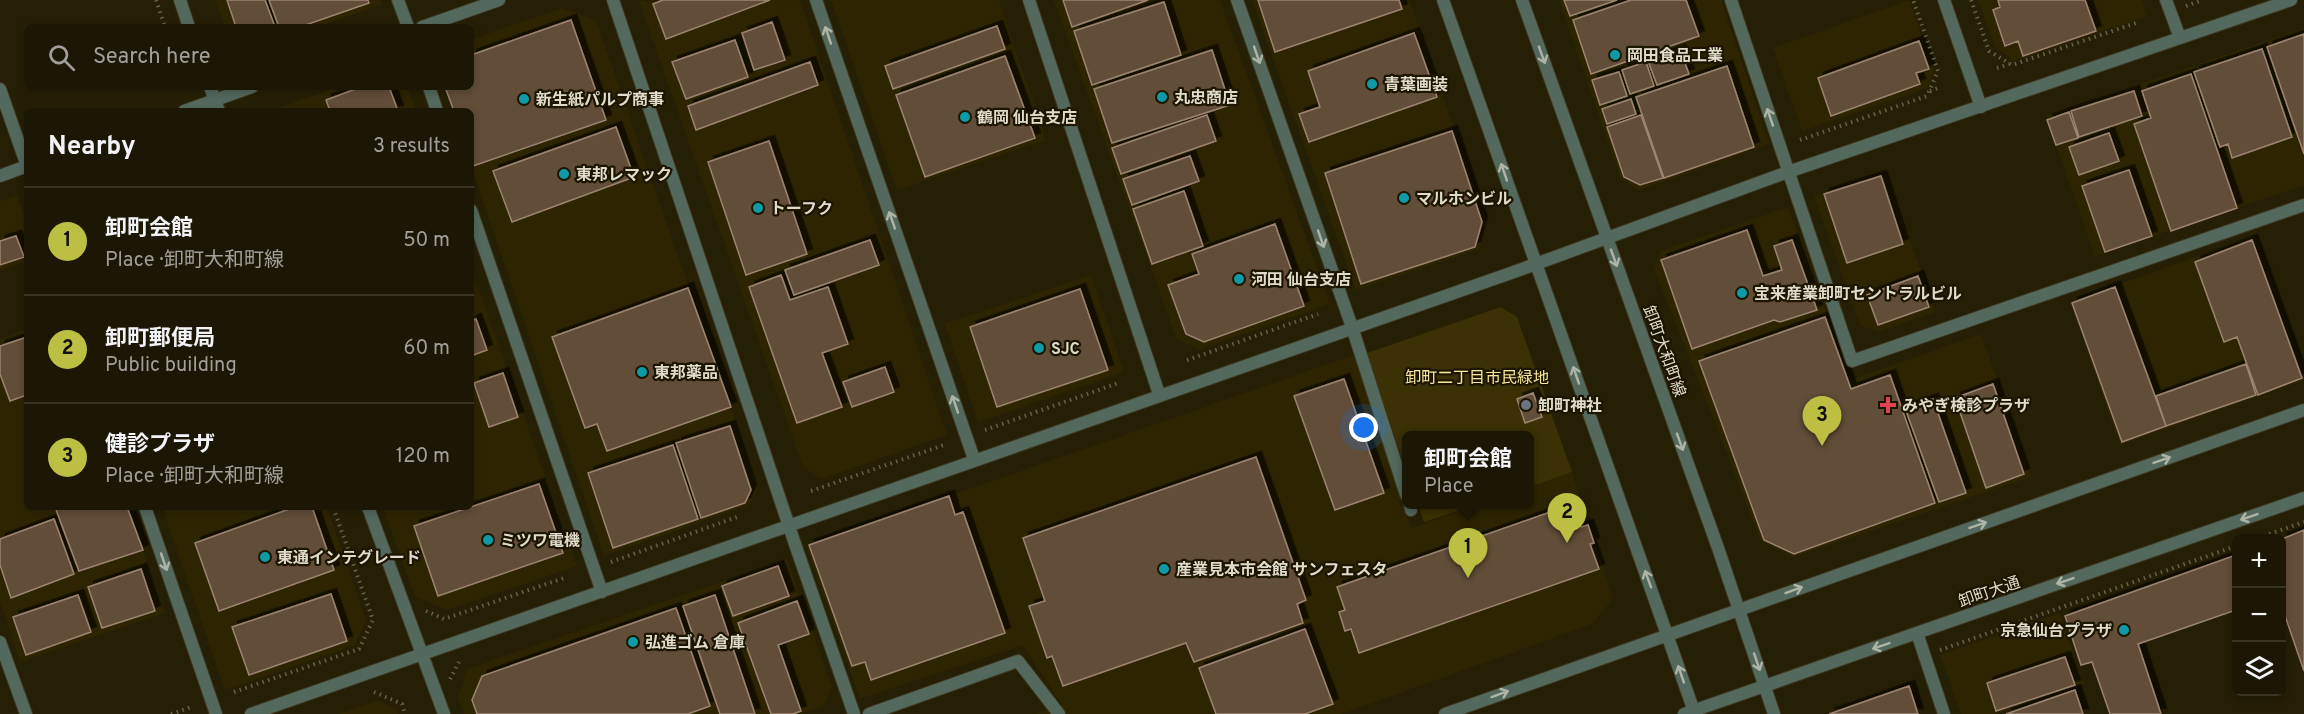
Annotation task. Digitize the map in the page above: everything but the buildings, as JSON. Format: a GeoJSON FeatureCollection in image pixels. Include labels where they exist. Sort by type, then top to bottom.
{"type":"FeatureCollection","features":[{"type":"Feature","properties":{"kind":"street"},"geometry":{"type":"LineString","coordinates":[[180,0],[188,24]]}},
{"type":"Feature","properties":{"kind":"street"},"geometry":{"type":"LineString","coordinates":[[398,0],[407,24]]}},
{"type":"Feature","properties":{"kind":"street"},"geometry":{"type":"LineString","coordinates":[[431,24],[499,0]]}},
{"type":"Feature","properties":{"kind":"street"},"geometry":{"type":"LineString","coordinates":[[613,0],[854,714]]}},
{"type":"Feature","properties":{"kind":"street"},"geometry":{"type":"LineString","coordinates":[[816,0],[974,459]]}},
{"type":"Feature","properties":{"kind":"street"},"geometry":{"type":"LineString","coordinates":[[1029,0],[1159,394]]}},
{"type":"Feature","properties":{"kind":"street"},"geometry":{"type":"LineString","coordinates":[[1237,0],[1352,327],[1402,480]]}},
{"type":"Feature","properties":{"kind":"street"},"geometry":{"type":"LineString","coordinates":[[1443,0],[1668,634],[1691,713]]}},
{"type":"Feature","properties":{"kind":"street","name":"卸町大和町線"},"geometry":{"type":"LineString","coordinates":[[1522,0],[1774,714]]}},
{"type":"Feature","properties":{"kind":"street"},"geometry":{"type":"LineString","coordinates":[[1731,0],[1852,361],[2304,205]]}},
{"type":"Feature","properties":{"kind":"street"},"geometry":{"type":"LineString","coordinates":[[1944,0],[1981,107]]}},
{"type":"Feature","properties":{"kind":"street"},"geometry":{"type":"LineString","coordinates":[[2166,0],[2180,38]]}},
{"type":"Feature","properties":{"kind":"street"},"geometry":{"type":"LineString","coordinates":[[251,714],[1607,238],[1788,172],[2291,0]]}},
{"type":"Feature","properties":{"kind":"street"},"geometry":{"type":"LineString","coordinates":[[0,89],[24,157]]}},
{"type":"Feature","properties":{"kind":"street"},"geometry":{"type":"LineString","coordinates":[[211,90],[217,106],[246,90]]}},
{"type":"Feature","properties":{"kind":"street"},"geometry":{"type":"LineString","coordinates":[[430,90],[436,108]]}},
{"type":"Feature","properties":{"kind":"street"},"geometry":{"type":"LineString","coordinates":[[0,176],[24,167]]}},
{"type":"Feature","properties":{"kind":"street"},"geometry":{"type":"LineString","coordinates":[[474,219],[602,592]]}},
{"type":"Feature","properties":{"kind":"street"},"geometry":{"type":"LineString","coordinates":[[1445,714],[2304,410]]}},
{"type":"Feature","properties":{"kind":"street","name":"卸町大通"},"geometry":{"type":"LineString","coordinates":[[1691,713],[2304,498]]}},
{"type":"Feature","properties":{"kind":"street"},"geometry":{"type":"LineString","coordinates":[[146,510],[216,714]]}},
{"type":"Feature","properties":{"kind":"street"},"geometry":{"type":"LineString","coordinates":[[369,510],[444,714]]}},
{"type":"Feature","properties":{"kind":"street"},"geometry":{"type":"LineString","coordinates":[[1917,633],[1944,714]]}},
{"type":"Feature","properties":{"kind":"street"},"geometry":{"type":"LineString","coordinates":[[0,642],[26,714]]}},
{"type":"Feature","properties":{"kind":"street"},"geometry":{"type":"LineString","coordinates":[[869,714],[1018,661],[1059,714]]}},
{"type":"Feature","properties":{"kind":"path"},"geometry":{"type":"LineString","coordinates":[[156,0],[164,24]]}},
{"type":"Feature","properties":{"kind":"path"},"geometry":{"type":"LineString","coordinates":[[1800,140],[1927,96],[1938,71],[1913,0]]}},
{"type":"Feature","properties":{"kind":"path"},"geometry":{"type":"LineString","coordinates":[[1971,0],[1989,51],[2009,64]]}},
{"type":"Feature","properties":{"kind":"path"},"geometry":{"type":"LineString","coordinates":[[1998,68],[2139,22]]}},
{"type":"Feature","properties":{"kind":"path"},"geometry":{"type":"LineString","coordinates":[[1929,91],[1941,87]]}},
{"type":"Feature","properties":{"kind":"path"},"geometry":{"type":"LineString","coordinates":[[1187,360],[1318,314]]}},
{"type":"Feature","properties":{"kind":"path"},"geometry":{"type":"LineString","coordinates":[[985,430],[1118,383]]}},
{"type":"Feature","properties":{"kind":"path"},"geometry":{"type":"LineString","coordinates":[[810,491],[944,445]]}},
{"type":"Feature","properties":{"kind":"path"},"geometry":{"type":"LineString","coordinates":[[234,692],[359,649],[373,620],[334,510]]}},
{"type":"Feature","properties":{"kind":"path"},"geometry":{"type":"LineString","coordinates":[[609,562],[740,516]]}},
{"type":"Feature","properties":{"kind":"path"},"geometry":{"type":"LineString","coordinates":[[2270,534],[2304,522]]}},
{"type":"Feature","properties":{"kind":"path"},"geometry":{"type":"LineString","coordinates":[[1936,651],[2232,547]]}},
{"type":"Feature","properties":{"kind":"path"},"geometry":{"type":"LineString","coordinates":[[425,610],[444,620],[567,577]]}},
{"type":"Feature","properties":{"kind":"path"},"geometry":{"type":"LineString","coordinates":[[449,680],[459,661],[470,657]]}},
{"type":"Feature","properties":{"kind":"path"},"geometry":{"type":"LineString","coordinates":[[375,692],[402,704],[405,714]]}},
{"type":"Feature","properties":{"kind":"path"},"geometry":{"type":"LineString","coordinates":[[171,714],[191,707]]}},
{"type":"Feature","properties":{"kind":"shaded area"},"geometry":{"type":"Polygon","coordinates":[[[215,0],[381,0],[382,4],[326,24],[224,24],[215,0]]]}},
{"type":"Feature","properties":{"kind":"shaded area"},"geometry":{"type":"Polygon","coordinates":[[[800,0],[947,435],[822,479],[803,467],[639,1],[800,0]]]}},
{"type":"Feature","properties":{"kind":"shaded area"},"geometry":{"type":"Polygon","coordinates":[[[831,0],[999,0],[1046,140],[897,190],[831,0]]]}},
{"type":"Feature","properties":{"kind":"shaded area"},"geometry":{"type":"Polygon","coordinates":[[[1054,0],[1220,0],[1330,304],[1200,349],[1177,340],[1054,0]]]}},
{"type":"Feature","properties":{"kind":"shaded area"},"geometry":{"type":"Polygon","coordinates":[[[1252,0],[1409,0],[1487,223],[1479,249],[1356,290],[1252,0]]]}},
{"type":"Feature","properties":{"kind":"shaded area"},"geometry":{"type":"Polygon","coordinates":[[[1559,0],[1721,0],[1769,144],[1640,190],[1621,180],[1559,0]]]}},
{"type":"Feature","properties":{"kind":"shaded area"},"geometry":{"type":"Polygon","coordinates":[[[1909,0],[1934,72],[1927,88],[1802,131],[1773,48],[1909,0]]]}},
{"type":"Feature","properties":{"kind":"shaded area"},"geometry":{"type":"Polygon","coordinates":[[[1978,0],[2142,0],[2147,16],[2014,61],[1995,47],[1978,0]]]}},
{"type":"Feature","properties":{"kind":"shaded area"},"geometry":{"type":"Polygon","coordinates":[[[562,8],[596,20],[759,489],[748,505],[604,556],[474,175],[474,108],[451,108],[445,90],[474,90],[474,39],[562,8]]]}},
{"type":"Feature","properties":{"kind":"shaded area"},"geometry":{"type":"Polygon","coordinates":[[[2304,28],[2304,185],[2095,256],[2046,116],[2304,28]]]}},
{"type":"Feature","properties":{"kind":"shaded area"},"geometry":{"type":"Polygon","coordinates":[[[329,90],[408,90],[415,108],[278,108],[329,90]]]}},
{"type":"Feature","properties":{"kind":"shaded area"},"geometry":{"type":"Polygon","coordinates":[[[1886,172],[1935,312],[1878,332],[1860,325],[1814,196],[1886,172]]]}},
{"type":"Feature","properties":{"kind":"shaded area"},"geometry":{"type":"Polygon","coordinates":[[[17,195],[24,215],[24,262],[0,270],[0,201],[17,195]]]}},
{"type":"Feature","properties":{"kind":"shaded area"},"geometry":{"type":"Polygon","coordinates":[[[1788,207],[1850,380],[1981,334],[2031,477],[1793,557],[1761,541],[1654,268],[1660,251],[1788,207]]]}},
{"type":"Feature","properties":{"kind":"shaded area"},"geometry":{"type":"Polygon","coordinates":[[[2256,235],[2304,373],[2304,380],[2120,445],[2070,302],[2256,235]]]}},
{"type":"Feature","properties":{"kind":"shaded area"},"geometry":{"type":"Polygon","coordinates":[[[474,275],[577,566],[446,610],[415,596],[384,510],[474,510],[474,275]]]}},
{"type":"Feature","properties":{"kind":"shaded area","name":"SJC"},"geometry":{"type":"Polygon","coordinates":[[[1091,275],[1124,372],[978,422],[945,324],[1091,275]]]}},
{"type":"Feature","properties":{"kind":"shaded area"},"geometry":{"type":"Polygon","coordinates":[[[24,330],[24,510],[128,510],[165,613],[20,662],[0,601],[0,339],[24,330]]]}},
{"type":"Feature","properties":{"kind":"shaded area"},"geometry":{"type":"Polygon","coordinates":[[[1354,355],[1402,501],[1402,509],[1405,509],[1411,528],[1465,509],[1534,509],[1534,486],[1572,472],[1613,599],[1592,624],[1341,714],[1035,714],[1062,705],[1023,645],[860,699],[806,546],[1354,355]]]}},
{"type":"Feature","properties":{"kind":"shaded area"},"geometry":{"type":"Polygon","coordinates":[[[163,510],[328,510],[366,620],[355,645],[225,690],[163,510]]]}},
{"type":"Feature","properties":{"kind":"shaded area"},"geometry":{"type":"Polygon","coordinates":[[[787,559],[832,687],[824,706],[801,714],[464,714],[458,697],[467,669],[787,559]]]}},
{"type":"Feature","properties":{"kind":"shaded area"},"geometry":{"type":"Polygon","coordinates":[[[2060,613],[2084,684],[1995,714],[1961,714],[1940,655],[2060,613]]]}},
{"type":"Feature","properties":{"kind":"shaded area"},"geometry":{"type":"Polygon","coordinates":[[[378,700],[397,710],[398,714],[338,714],[378,700]]]}},
{"type":"Feature","properties":{"kind":"green space","name":"卸町二丁目市民緑地"},"geometry":{"type":"Polygon","coordinates":[[[1501,307],[1517,317],[1572,472],[1534,486],[1534,431],[1402,431],[1402,458],[1367,353],[1501,307]]]}},
{"type":"Feature","properties":{"kind":"green space"},"geometry":{"type":"Polygon","coordinates":[[[1420,509],[1464,509],[1424,522],[1420,509]]]}},
{"type":"Feature","properties":{"kind":"place","name":"岡田食品工業"},"geometry":{"type":"Point","coordinates":[1615,55]}},
{"type":"Feature","properties":{"kind":"place","name":"青葉画装"},"geometry":{"type":"Point","coordinates":[1372,84]}},
{"type":"Feature","properties":{"kind":"place","name":"丸忠商店"},"geometry":{"type":"Point","coordinates":[1162,97]}},
{"type":"Feature","properties":{"kind":"place","name":"新生紙パルプ商事"},"geometry":{"type":"Point","coordinates":[524,99]}},
{"type":"Feature","properties":{"kind":"place","name":"鶴岡 仙台支店"},"geometry":{"type":"Point","coordinates":[965,117]}},
{"type":"Feature","properties":{"kind":"place","name":"東邦レマック"},"geometry":{"type":"Point","coordinates":[564,174]}},
{"type":"Feature","properties":{"kind":"place","name":"マルホンビル"},"geometry":{"type":"Point","coordinates":[1404,198]}},
{"type":"Feature","properties":{"kind":"place","name":"トーフク"},"geometry":{"type":"Point","coordinates":[758,208]}},
{"type":"Feature","properties":{"kind":"place","name":"河田 仙台支店"},"geometry":{"type":"Point","coordinates":[1239,279]}},
{"type":"Feature","properties":{"kind":"place","name":"宝来産業卸町セントラルビル"},"geometry":{"type":"Point","coordinates":[1742,293]}},
{"type":"Feature","properties":{"kind":"place","name":"SJC"},"geometry":{"type":"Point","coordinates":[1039,348]}},
{"type":"Feature","properties":{"kind":"place","name":"東邦薬品"},"geometry":{"type":"Point","coordinates":[642,372]}},
{"type":"Feature","properties":{"kind":"place","name":"卸町神社"},"geometry":{"type":"Point","coordinates":[1526,405]}},
{"type":"Feature","properties":{"kind":"place","name":"みやぎ検診プラザ"},"geometry":{"type":"Point","coordinates":[1888,405]}},
{"type":"Feature","properties":{"kind":"place","name":"健診プラザ"},"geometry":{"type":"Point","coordinates":[1822,446]}},
{"type":"Feature","properties":{"kind":"place","name":"ミツワ電機"},"geometry":{"type":"Point","coordinates":[488,540]}},
{"type":"Feature","properties":{"kind":"place","name":"卸町郵便局"},"geometry":{"type":"Point","coordinates":[1567,543]}},
{"type":"Feature","properties":{"kind":"place","name":"東通インテグレード"},"geometry":{"type":"Point","coordinates":[265,557]}},
{"type":"Feature","properties":{"kind":"place","name":"産業見本市会館 サンフェスタ"},"geometry":{"type":"Point","coordinates":[1164,569]}},
{"type":"Feature","properties":{"kind":"place","name":"卸町会館"},"geometry":{"type":"Point","coordinates":[1468,578]}},
{"type":"Feature","properties":{"kind":"place","name":"京急仙台プラザ"},"geometry":{"type":"Point","coordinates":[2124,630]}},
{"type":"Feature","properties":{"kind":"place","name":"弘進ゴム 倉庫"},"geometry":{"type":"Point","coordinates":[633,642]}}]}
